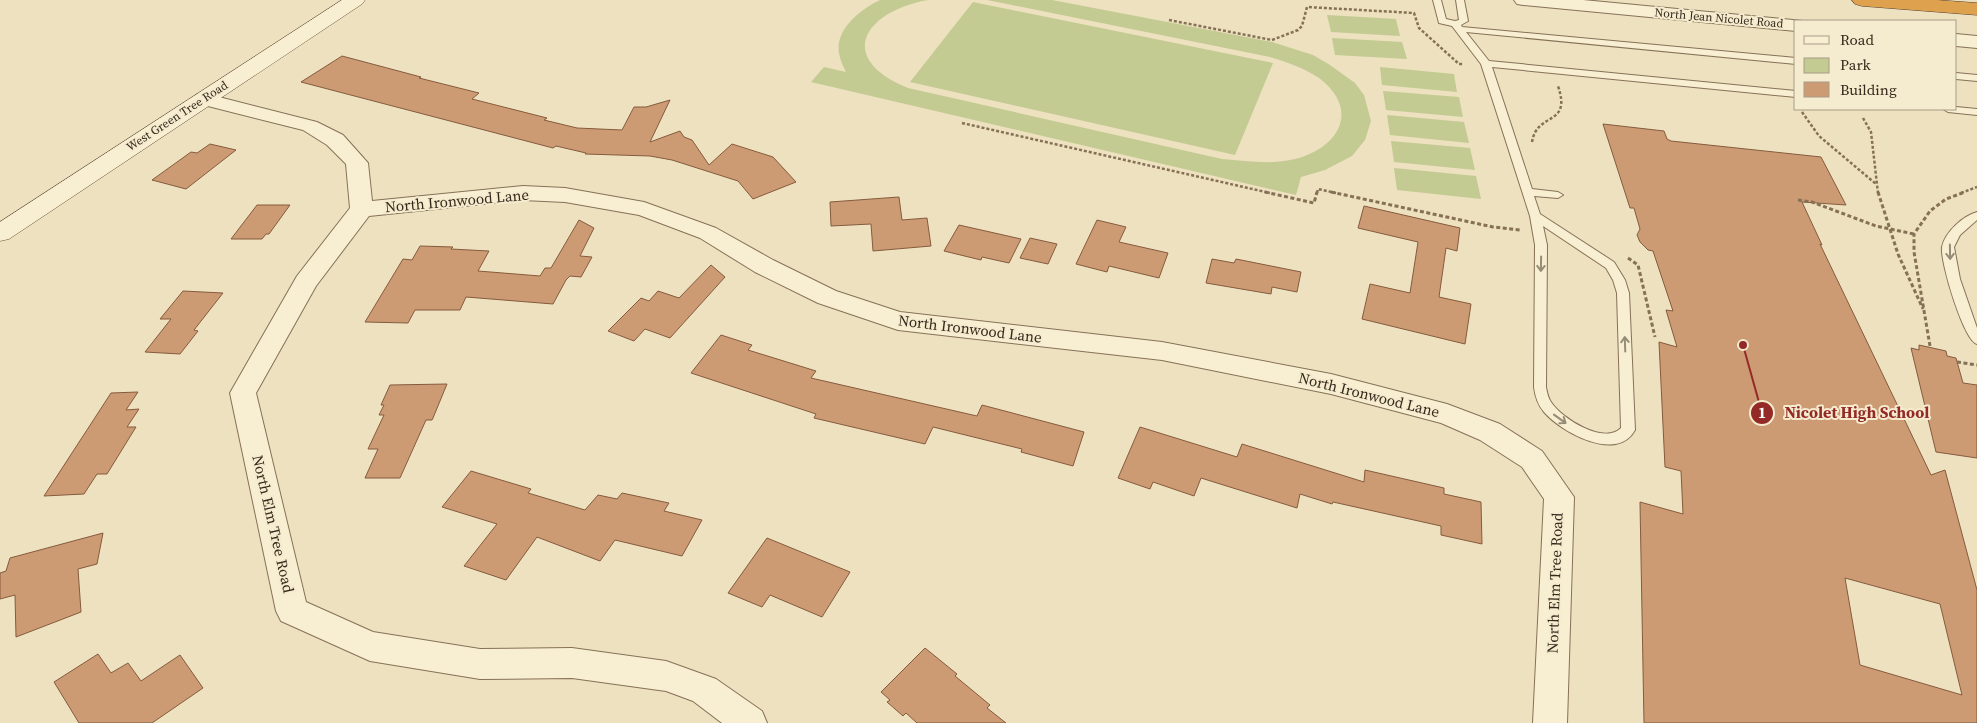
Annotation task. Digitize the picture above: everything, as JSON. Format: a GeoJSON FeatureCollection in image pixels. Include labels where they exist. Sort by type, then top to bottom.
{"type":"FeatureCollection","features":[{"type":"Feature","properties":{"kind":"highway"},"geometry":{"type":"LineString","coordinates":[[1862,0],[1977,9]]}},
{"type":"Feature","properties":{"kind":"street","name":"West Green Tree Road"},"geometry":{"type":"LineString","coordinates":[[0,232],[356,0]]}},
{"type":"Feature","properties":{"kind":"street","name":"North Jean Nicolet Road"},"geometry":{"type":"LineString","coordinates":[[1524,0],[1794,25]]}},
{"type":"Feature","properties":{"kind":"street"},"geometry":{"type":"LineString","coordinates":[[1957,40],[1977,42]]}},
{"type":"Feature","properties":{"kind":"street"},"geometry":{"type":"LineString","coordinates":[[203,99],[310,126],[335,140],[357,163],[362,209]]}},
{"type":"Feature","properties":{"kind":"street","name":"North Ironwood Lane"},"geometry":{"type":"LineString","coordinates":[[362,209],[523,193],[565,195],[644,209],[708,233],[764,266],[827,297],[898,321],[1162,352],[1331,384],[1447,414]]}},
{"type":"Feature","properties":{"kind":"street","name":"North Elm Tree Road"},"geometry":{"type":"LineString","coordinates":[[362,209],[306,282],[243,393],[292,611],[370,646],[480,664],[572,663],[666,676],[704,690],[750,723]]}},
{"type":"Feature","properties":{"kind":"street","name":"North Elm Tree Road"},"geometry":{"type":"LineString","coordinates":[[1447,414],[1490,432],[1532,459],[1558,497],[1550,723]]}},
{"type":"Feature","properties":{"kind":"lane"},"geometry":{"type":"LineString","coordinates":[[1438,0],[1442,21],[1457,27],[1794,61]]}},
{"type":"Feature","properties":{"kind":"lane"},"geometry":{"type":"LineString","coordinates":[[1457,27],[1464,22],[1460,0]]}},
{"type":"Feature","properties":{"kind":"lane"},"geometry":{"type":"LineString","coordinates":[[1457,27],[1486,64],[1535,216],[1541,245],[1541,397],[1553,414],[1577,430],[1606,440],[1618,438],[1628,430],[1622,293],[1619,280],[1610,265],[1535,216]]}},
{"type":"Feature","properties":{"kind":"lane"},"geometry":{"type":"LineString","coordinates":[[1486,64],[1794,94]]}},
{"type":"Feature","properties":{"kind":"lane"},"geometry":{"type":"LineString","coordinates":[[1957,76],[1977,78]]}},
{"type":"Feature","properties":{"kind":"lane"},"geometry":{"type":"LineString","coordinates":[[1957,110],[1977,112]]}},
{"type":"Feature","properties":{"kind":"lane"},"geometry":{"type":"LineString","coordinates":[[1527,192],[1558,195]]}},
{"type":"Feature","properties":{"kind":"lane"},"geometry":{"type":"LineString","coordinates":[[1977,216],[1958,229],[1948,247],[1950,263],[1970,328],[1977,340]]}},
{"type":"Feature","properties":{"kind":"path"},"geometry":{"type":"LineString","coordinates":[[1169,20],[1272,40],[1298,30],[1302,26],[1307,7],[1414,13],[1419,28],[1459,64],[1486,64]]}},
{"type":"Feature","properties":{"kind":"path"},"geometry":{"type":"LineString","coordinates":[[1531,150],[1532,138],[1538,125],[1558,114],[1561,109],[1562,98],[1554,70]]}},
{"type":"Feature","properties":{"kind":"path"},"geometry":{"type":"LineString","coordinates":[[1802,112],[1819,136],[1877,184]]}},
{"type":"Feature","properties":{"kind":"path"},"geometry":{"type":"LineString","coordinates":[[1863,118],[1872,137],[1879,198],[1898,254],[1923,309]]}},
{"type":"Feature","properties":{"kind":"path"},"geometry":{"type":"LineString","coordinates":[[962,123],[1314,203],[1318,189],[1493,227],[1538,231]]}},
{"type":"Feature","properties":{"kind":"path"},"geometry":{"type":"LineString","coordinates":[[1798,200],[1812,202],[1862,222],[1914,234]]}},
{"type":"Feature","properties":{"kind":"path"},"geometry":{"type":"LineString","coordinates":[[1622,255],[1638,265],[1655,337]]}},
{"type":"Feature","properties":{"kind":"path"},"geometry":{"type":"LineString","coordinates":[[1957,362],[1977,365]]}},
{"type":"Feature","properties":{"kind":"green space"},"geometry":{"type":"Polygon","coordinates":[[[880,0],[928,0],[906,6],[888,14],[874,25],[867,37],[865,50],[871,63],[885,76],[908,88],[1222,159],[1241,161],[1277,162],[1310,154],[1333,137],[1339,126],[1341,115],[1339,103],[1332,90],[1319,78],[1289,63],[1270,57],[987,0],[1052,0],[1272,42],[1313,55],[1355,83],[1364,95],[1371,121],[1365,140],[1352,156],[1325,170],[1301,177],[1296,195],[811,82],[824,67],[846,72],[839,53],[841,36],[845,28],[858,14],[880,0]]]}},
{"type":"Feature","properties":{"kind":"green space"},"geometry":{"type":"Polygon","coordinates":[[[973,2],[1273,63],[1235,155],[910,82],[973,2]]]}},
{"type":"Feature","properties":{"kind":"green space"},"geometry":{"type":"Polygon","coordinates":[[[1327,15],[1396,19],[1400,36],[1331,32],[1327,15]]]}},
{"type":"Feature","properties":{"kind":"green space"},"geometry":{"type":"Polygon","coordinates":[[[1332,38],[1402,42],[1407,59],[1335,55],[1332,38]]]}},
{"type":"Feature","properties":{"kind":"green space"},"geometry":{"type":"Polygon","coordinates":[[[1380,67],[1454,74],[1457,92],[1382,85],[1380,67]]]}},
{"type":"Feature","properties":{"kind":"green space"},"geometry":{"type":"Polygon","coordinates":[[[1383,91],[1459,97],[1463,117],[1386,110],[1383,91]]]}},
{"type":"Feature","properties":{"kind":"green space"},"geometry":{"type":"Polygon","coordinates":[[[1387,115],[1464,122],[1469,143],[1390,135],[1387,115]]]}},
{"type":"Feature","properties":{"kind":"green space"},"geometry":{"type":"Polygon","coordinates":[[[1391,141],[1470,148],[1475,170],[1394,162],[1391,141]]]}},
{"type":"Feature","properties":{"kind":"green space"},"geometry":{"type":"Polygon","coordinates":[[[1394,168],[1476,176],[1481,199],[1397,190],[1394,168]]]}},
{"type":"Feature","properties":{"kind":"building"},"geometry":{"type":"Polygon","coordinates":[[[342,56],[479,93],[472,99],[547,118],[544,120],[577,128],[622,130],[634,107],[646,107],[670,100],[650,142],[680,131],[684,137],[692,140],[709,165],[732,144],[773,157],[796,182],[753,199],[738,181],[672,160],[650,156],[585,154],[556,146],[553,148],[301,82],[342,56]]]}},
{"type":"Feature","properties":{"kind":"building"},"geometry":{"type":"Polygon","coordinates":[[[1603,124],[1664,131],[1667,139],[1671,141],[1821,157],[1846,205],[1802,202],[1822,245],[1820,244],[1931,475],[1945,470],[1977,590],[1977,723],[1644,723],[1640,502],[1683,514],[1681,471],[1665,467],[1659,342],[1677,347],[1666,310],[1673,311],[1653,251],[1648,250],[1640,242],[1637,235],[1640,229],[1634,208],[1630,208],[1603,124]],[[1845,578],[1860,665],[1962,695],[1940,604],[1845,578]]]}},
{"type":"Feature","properties":{"kind":"building"},"geometry":{"type":"Polygon","coordinates":[[[210,144],[236,150],[186,189],[152,180],[191,152],[197,153],[210,144]]]}},
{"type":"Feature","properties":{"kind":"building"},"geometry":{"type":"Polygon","coordinates":[[[899,197],[902,220],[927,218],[931,246],[873,251],[871,224],[831,226],[830,202],[899,197]]]}},
{"type":"Feature","properties":{"kind":"building"},"geometry":{"type":"Polygon","coordinates":[[[257,205],[290,205],[269,234],[266,234],[262,239],[231,239],[257,205]]]}},
{"type":"Feature","properties":{"kind":"building"},"geometry":{"type":"Polygon","coordinates":[[[1364,206],[1460,228],[1457,251],[1446,248],[1439,297],[1471,304],[1465,344],[1362,319],[1370,284],[1410,293],[1418,242],[1358,228],[1364,206]]]}},
{"type":"Feature","properties":{"kind":"building"},"geometry":{"type":"Polygon","coordinates":[[[579,220],[594,228],[580,256],[592,257],[581,277],[570,276],[566,280],[553,304],[466,297],[460,310],[415,310],[408,323],[365,322],[403,259],[412,260],[420,246],[489,251],[478,271],[540,276],[545,268],[551,268],[579,220]]]}},
{"type":"Feature","properties":{"kind":"building"},"geometry":{"type":"Polygon","coordinates":[[[1097,220],[1126,227],[1119,242],[1168,253],[1159,278],[1109,266],[1107,272],[1076,264],[1097,220]]]}},
{"type":"Feature","properties":{"kind":"building"},"geometry":{"type":"Polygon","coordinates":[[[959,225],[1021,239],[1009,263],[982,257],[981,260],[944,251],[959,225]]]}},
{"type":"Feature","properties":{"kind":"building"},"geometry":{"type":"Polygon","coordinates":[[[1030,238],[1057,244],[1048,264],[1020,258],[1030,238]]]}},
{"type":"Feature","properties":{"kind":"building"},"geometry":{"type":"Polygon","coordinates":[[[1212,259],[1234,263],[1236,259],[1301,272],[1297,292],[1272,287],[1271,294],[1206,283],[1212,259]]]}},
{"type":"Feature","properties":{"kind":"building"},"geometry":{"type":"Polygon","coordinates":[[[711,265],[725,277],[670,338],[645,329],[634,341],[608,331],[641,298],[649,301],[658,291],[679,298],[711,265]]]}},
{"type":"Feature","properties":{"kind":"building"},"geometry":{"type":"Polygon","coordinates":[[[183,291],[223,293],[194,330],[198,331],[180,354],[145,352],[171,319],[160,319],[183,291]]]}},
{"type":"Feature","properties":{"kind":"building"},"geometry":{"type":"Polygon","coordinates":[[[721,335],[752,345],[748,350],[816,371],[811,378],[977,416],[982,405],[1084,432],[1073,466],[1021,452],[1022,449],[933,427],[925,444],[814,418],[816,414],[691,373],[721,335]]]}},
{"type":"Feature","properties":{"kind":"building"},"geometry":{"type":"Polygon","coordinates":[[[1919,345],[1946,351],[1947,356],[1956,358],[1963,383],[1977,385],[1977,458],[1936,452],[1911,348],[1919,350],[1919,345]]]}},
{"type":"Feature","properties":{"kind":"building"},"geometry":{"type":"Polygon","coordinates":[[[447,384],[432,420],[426,420],[400,478],[365,478],[378,449],[368,449],[384,415],[379,415],[384,405],[381,405],[390,385],[447,384]]]}},
{"type":"Feature","properties":{"kind":"building"},"geometry":{"type":"Polygon","coordinates":[[[138,392],[126,410],[139,409],[127,427],[136,427],[107,474],[97,474],[84,494],[44,496],[111,393],[138,392]]]}},
{"type":"Feature","properties":{"kind":"building"},"geometry":{"type":"Polygon","coordinates":[[[1140,427],[1237,457],[1242,444],[1364,482],[1365,470],[1444,488],[1444,494],[1481,502],[1482,544],[1441,535],[1441,526],[1333,502],[1332,504],[1300,494],[1297,508],[1201,478],[1194,496],[1153,482],[1150,489],[1118,478],[1140,427]]]}},
{"type":"Feature","properties":{"kind":"building"},"geometry":{"type":"Polygon","coordinates":[[[471,471],[531,489],[528,493],[585,510],[598,495],[617,499],[622,493],[669,503],[664,511],[702,520],[682,556],[615,540],[600,561],[537,537],[506,580],[464,566],[497,524],[442,507],[471,471]]]}},
{"type":"Feature","properties":{"kind":"building"},"geometry":{"type":"Polygon","coordinates":[[[103,533],[97,564],[78,569],[81,612],[16,637],[15,595],[0,599],[0,573],[6,571],[10,558],[103,533]]]}},
{"type":"Feature","properties":{"kind":"building"},"geometry":{"type":"Polygon","coordinates":[[[767,538],[850,572],[822,617],[770,595],[762,607],[728,593],[767,538]]]}},
{"type":"Feature","properties":{"kind":"building"},"geometry":{"type":"Polygon","coordinates":[[[925,648],[957,674],[955,676],[990,705],[987,708],[1006,723],[917,723],[906,713],[903,716],[887,702],[890,700],[881,692],[925,648]]]}},
{"type":"Feature","properties":{"kind":"building"},"geometry":{"type":"Polygon","coordinates":[[[98,654],[111,673],[128,663],[141,681],[180,655],[203,688],[152,723],[79,723],[54,682],[98,654]]]}},
{"type":"Feature","properties":{"kind":"place","name":"Nicolet High School"},"geometry":{"type":"Point","coordinates":[1743,345]}}]}
